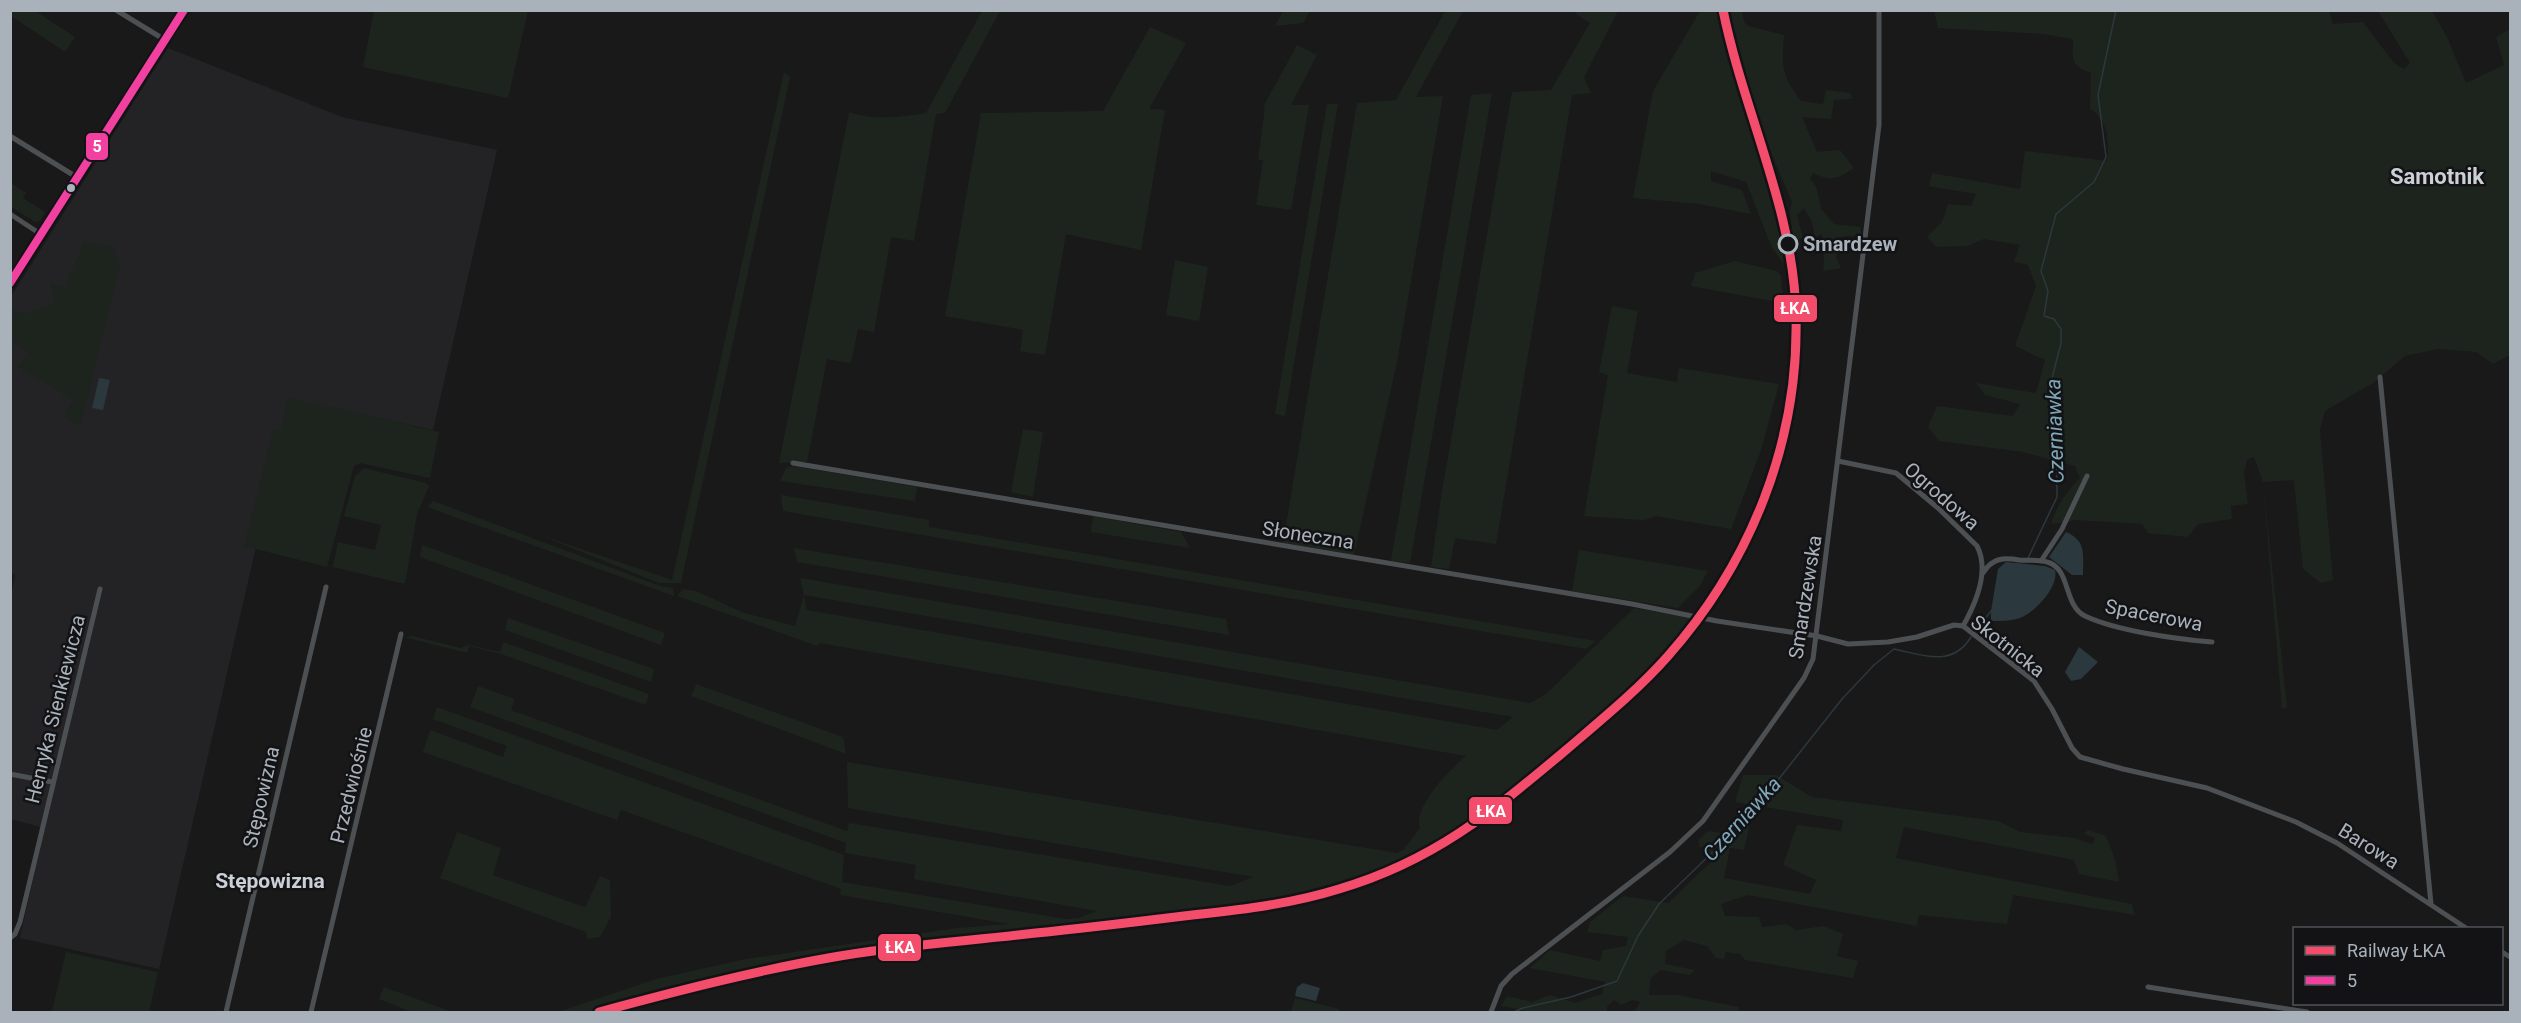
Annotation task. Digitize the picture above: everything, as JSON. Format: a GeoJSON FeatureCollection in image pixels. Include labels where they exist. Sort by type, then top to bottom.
{"type":"FeatureCollection","features":[{"type":"Feature","properties":{"kind":"street"},"geometry":{"type":"LineString","coordinates":[[116,10],[165,40]]}},
{"type":"Feature","properties":{"kind":"street"},"geometry":{"type":"LineString","coordinates":[[10,284],[184,10]]}},
{"type":"Feature","properties":{"kind":"street","name":"Smardzewska"},"geometry":{"type":"LineString","coordinates":[[1491,1012],[1501,986],[1512,974],[1695,831],[1804,678],[1813,659],[1879,130],[1879,10]]}},
{"type":"Feature","properties":{"kind":"street"},"geometry":{"type":"LineString","coordinates":[[10,136],[78,178]]}},
{"type":"Feature","properties":{"kind":"street"},"geometry":{"type":"LineString","coordinates":[[10,214],[42,235]]}},
{"type":"Feature","properties":{"kind":"street"},"geometry":{"type":"LineString","coordinates":[[2380,377],[2431,904]]}},
{"type":"Feature","properties":{"kind":"street","name":"Ogrodowa"},"geometry":{"type":"LineString","coordinates":[[1838,461],[1896,473],[1938,508],[1977,546],[1981,553],[1983,573]]}},
{"type":"Feature","properties":{"kind":"street","name":"Słoneczna"},"geometry":{"type":"LineString","coordinates":[[793,463],[1632,604],[1717,621],[1817,636]]}},
{"type":"Feature","properties":{"kind":"street"},"geometry":{"type":"LineString","coordinates":[[1963,626],[1971,610],[1983,573],[1989,565],[2005,558],[2041,561],[2062,529],[2087,476]]}},
{"type":"Feature","properties":{"kind":"street","name":"Spacerowa"},"geometry":{"type":"LineString","coordinates":[[2041,561],[2051,563],[2059,571],[2074,608],[2086,616],[2124,627],[2189,640],[2212,642]]}},
{"type":"Feature","properties":{"kind":"street","name":"Stępowizna"},"geometry":{"type":"LineString","coordinates":[[226,1012],[326,587]]}},
{"type":"Feature","properties":{"kind":"street","name":"Henryka Sienkiewicza"},"geometry":{"type":"LineString","coordinates":[[10,938],[15,934],[20,922],[100,589]]}},
{"type":"Feature","properties":{"kind":"street","name":"Skotnicka"},"geometry":{"type":"LineString","coordinates":[[1817,636],[1848,644],[1872,644],[1903,640],[1954,625],[1963,626],[2034,681],[2052,709],[2072,748],[2080,757],[2207,788],[2247,804]]}},
{"type":"Feature","properties":{"kind":"street","name":"Przedwiośnie"},"geometry":{"type":"LineString","coordinates":[[311,1012],[401,634]]}},
{"type":"Feature","properties":{"kind":"street"},"geometry":{"type":"LineString","coordinates":[[10,774],[52,782]]}},
{"type":"Feature","properties":{"kind":"street","name":"Barowa"},"geometry":{"type":"LineString","coordinates":[[2247,804],[2296,822],[2337,843],[2465,927]]}},
{"type":"Feature","properties":{"kind":"street"},"geometry":{"type":"LineString","coordinates":[[2148,987],[2307,1012]]}},
{"type":"Feature","properties":{"kind":"shaded area"},"geometry":{"type":"Polygon","coordinates":[[[1283,10],[1310,11],[1303,23],[1275,26],[1283,10]]]}},
{"type":"Feature","properties":{"kind":"shaded area"},"geometry":{"type":"Polygon","coordinates":[[[14,11],[35,11],[75,37],[65,52],[11,16],[14,11]]]}},
{"type":"Feature","properties":{"kind":"shaded area"},"geometry":{"type":"Polygon","coordinates":[[[374,11],[528,11],[508,98],[363,67],[374,11]]]}},
{"type":"Feature","properties":{"kind":"shaded area"},"geometry":{"type":"Polygon","coordinates":[[[982,11],[1000,11],[945,113],[936,114],[914,241],[891,237],[874,332],[858,329],[851,363],[827,359],[807,462],[779,463],[849,112],[878,117],[926,113],[982,11]]]}},
{"type":"Feature","properties":{"kind":"shaded area"},"geometry":{"type":"Polygon","coordinates":[[[1445,11],[1463,11],[1416,97],[1443,96],[1397,362],[1354,555],[1283,543],[1357,103],[1396,100],[1445,11]]]}},
{"type":"Feature","properties":{"kind":"shaded area"},"geometry":{"type":"Polygon","coordinates":[[[1576,11],[1618,11],[1584,77],[1591,93],[1572,95],[1496,544],[1455,538],[1449,569],[1431,567],[1441,497],[1512,92],[1551,90],[1590,23],[1575,13],[1576,11]]]}},
{"type":"Feature","properties":{"kind":"shaded area"},"geometry":{"type":"Polygon","coordinates":[[[1700,11],[1719,11],[1727,53],[1776,216],[1784,264],[1772,248],[1746,182],[1711,171],[1711,181],[1742,190],[1751,214],[1699,204],[1633,198],[1653,91],[1700,11]]]}},
{"type":"Feature","properties":{"kind":"shaded area"},"geometry":{"type":"Polygon","coordinates":[[[1727,11],[1742,11],[1744,22],[1748,26],[1784,35],[1784,70],[1801,101],[1823,104],[1826,90],[1851,93],[1852,99],[1834,100],[1831,119],[1802,117],[1817,152],[1840,150],[1854,168],[1835,178],[1825,178],[1813,173],[1810,178],[1817,189],[1821,209],[1834,224],[1860,227],[1862,235],[1841,237],[1836,257],[1841,268],[1824,271],[1823,239],[1821,234],[1815,238],[1812,222],[1804,208],[1797,215],[1803,238],[1793,240],[1790,212],[1792,202],[1745,84],[1731,35],[1727,11]]]}},
{"type":"Feature","properties":{"kind":"shaded area"},"geometry":{"type":"Polygon","coordinates":[[[1934,11],[2329,11],[2333,24],[2363,22],[2394,63],[2404,69],[2410,63],[2378,11],[2432,11],[2447,37],[2466,83],[2504,65],[2496,37],[2510,29],[2510,355],[2493,364],[2476,352],[2438,349],[2405,356],[2373,383],[2325,411],[2320,430],[2333,580],[2321,583],[2303,569],[2294,480],[2263,482],[2254,457],[2247,460],[2244,473],[2248,504],[2231,506],[2232,519],[2198,524],[2188,537],[2148,533],[2142,524],[2077,520],[2051,524],[2062,499],[2080,478],[2075,466],[2023,452],[1939,441],[1928,427],[1937,406],[2013,416],[2020,404],[1985,395],[1976,383],[2036,393],[2045,360],[2015,346],[2036,286],[2028,265],[2014,262],[2020,245],[1984,239],[1967,246],[1936,247],[1927,237],[1942,222],[1948,204],[1971,206],[1976,194],[1929,186],[1932,173],[2020,189],[2025,151],[2107,161],[2108,147],[2104,125],[2096,113],[2090,109],[2091,73],[2076,64],[2073,39],[2043,34],[1938,28],[1934,11]]]}},
{"type":"Feature","properties":{"kind":"shaded area"},"geometry":{"type":"Polygon","coordinates":[[[1150,27],[1186,43],[1149,109],[1165,110],[1141,250],[1066,234],[1045,355],[1020,351],[1023,330],[945,316],[981,113],[1103,111],[1150,27]]]}},
{"type":"Feature","properties":{"kind":"shaded area"},"geometry":{"type":"Polygon","coordinates":[[[1297,45],[1317,55],[1291,105],[1309,105],[1291,210],[1256,205],[1263,160],[1258,160],[1265,107],[1263,107],[1297,45]]]}},
{"type":"Feature","properties":{"kind":"shaded area"},"geometry":{"type":"Polygon","coordinates":[[[168,48],[342,117],[497,150],[433,430],[290,399],[159,969],[20,938],[44,828],[11,819],[10,600],[15,575],[10,572],[10,298],[168,48]]]}},
{"type":"Feature","properties":{"kind":"shaded area"},"geometry":{"type":"Polygon","coordinates":[[[784,72],[790,77],[681,583],[659,583],[540,535],[672,580],[784,72]]]}},
{"type":"Feature","properties":{"kind":"shaded area"},"geometry":{"type":"Polygon","coordinates":[[[1492,93],[1410,563],[1391,561],[1471,95],[1492,93]]]}},
{"type":"Feature","properties":{"kind":"shaded area"},"geometry":{"type":"Polygon","coordinates":[[[1327,104],[1338,104],[1285,416],[1275,414],[1327,104]]]}},
{"type":"Feature","properties":{"kind":"shaded area"},"geometry":{"type":"Polygon","coordinates":[[[11,183],[26,193],[23,198],[45,212],[40,221],[35,222],[11,207],[11,183]]]}},
{"type":"Feature","properties":{"kind":"shaded area"},"geometry":{"type":"Polygon","coordinates":[[[85,241],[114,248],[120,264],[81,426],[64,417],[73,400],[18,367],[28,352],[11,342],[10,309],[26,314],[56,302],[50,283],[64,288],[85,241]]]}},
{"type":"Feature","properties":{"kind":"shaded area"},"geometry":{"type":"Polygon","coordinates":[[[1175,260],[1208,267],[1199,321],[1166,315],[1175,260]]]}},
{"type":"Feature","properties":{"kind":"shaded area"},"geometry":{"type":"Polygon","coordinates":[[[1735,261],[1777,271],[1781,276],[1783,303],[1691,286],[1695,273],[1735,261]]]}},
{"type":"Feature","properties":{"kind":"shaded area"},"geometry":{"type":"Polygon","coordinates":[[[1612,306],[1638,311],[1627,373],[1677,382],[1679,368],[1779,384],[1761,450],[1731,529],[1656,516],[1644,520],[1584,516],[1608,375],[1599,372],[1612,306]]]}},
{"type":"Feature","properties":{"kind":"shaded area"},"geometry":{"type":"Polygon","coordinates":[[[99,378],[110,380],[103,410],[92,408],[99,378]]]}},
{"type":"Feature","properties":{"kind":"shaded area"},"geometry":{"type":"Polygon","coordinates":[[[288,397],[439,432],[430,478],[360,463],[354,466],[327,567],[244,546],[273,429],[281,430],[288,397]]]}},
{"type":"Feature","properties":{"kind":"shaded area"},"geometry":{"type":"Polygon","coordinates":[[[1023,429],[1043,432],[1033,497],[1011,492],[1023,429]]]}},
{"type":"Feature","properties":{"kind":"shaded area"},"geometry":{"type":"Polygon","coordinates":[[[793,466],[917,487],[915,501],[780,481],[786,468],[793,466]]]}},
{"type":"Feature","properties":{"kind":"shaded area"},"geometry":{"type":"Polygon","coordinates":[[[364,468],[426,483],[429,486],[417,514],[405,584],[333,567],[338,542],[375,550],[381,525],[344,516],[355,476],[364,468]]]}},
{"type":"Feature","properties":{"kind":"shaded area"},"geometry":{"type":"Polygon","coordinates":[[[2263,482],[2287,707],[2282,709],[2263,482]]]}},
{"type":"Feature","properties":{"kind":"shaded area"},"geometry":{"type":"Polygon","coordinates":[[[781,495],[929,520],[929,527],[1596,641],[1586,649],[783,511],[781,495]]]}},
{"type":"Feature","properties":{"kind":"shaded area"},"geometry":{"type":"Polygon","coordinates":[[[433,501],[660,586],[673,588],[674,596],[427,507],[433,501]]]}},
{"type":"Feature","properties":{"kind":"shaded area"},"geometry":{"type":"Polygon","coordinates":[[[1093,516],[1181,532],[1190,548],[1091,532],[1093,516]]]}},
{"type":"Feature","properties":{"kind":"shaded area"},"geometry":{"type":"Polygon","coordinates":[[[2066,532],[2081,544],[2083,575],[2072,575],[2049,557],[2066,532]]]}},
{"type":"Feature","properties":{"kind":"shaded area"},"geometry":{"type":"Polygon","coordinates":[[[422,545],[665,633],[661,645],[420,557],[422,545]]]}},
{"type":"Feature","properties":{"kind":"shaded area"},"geometry":{"type":"Polygon","coordinates":[[[794,548],[1226,619],[1229,635],[797,562],[794,548]]]}},
{"type":"Feature","properties":{"kind":"shaded area"},"geometry":{"type":"Polygon","coordinates":[[[1579,550],[1708,571],[1700,586],[1678,608],[1572,591],[1579,550]]]}},
{"type":"Feature","properties":{"kind":"shaded area"},"geometry":{"type":"Polygon","coordinates":[[[2006,562],[2045,566],[2055,570],[2055,577],[2045,598],[2026,615],[2013,620],[1991,621],[1998,569],[2006,562]]]}},
{"type":"Feature","properties":{"kind":"shaded area"},"geometry":{"type":"Polygon","coordinates":[[[800,578],[1530,703],[1546,694],[1634,608],[1696,619],[1625,691],[1502,800],[1417,856],[1355,883],[1262,905],[946,938],[811,957],[684,985],[590,1012],[558,1012],[656,979],[746,959],[957,928],[1009,924],[840,895],[841,889],[621,810],[617,820],[423,752],[430,730],[503,757],[507,746],[433,719],[437,707],[844,855],[842,882],[1065,919],[1079,918],[1097,911],[914,879],[916,865],[845,853],[846,843],[470,707],[478,686],[515,699],[511,710],[847,831],[849,823],[1230,886],[1253,877],[848,808],[847,762],[1397,853],[1404,849],[1420,828],[1419,820],[1422,810],[1434,789],[1466,756],[820,643],[817,646],[677,596],[683,589],[696,591],[744,613],[795,626],[804,595],[800,578]],[[804,595],[807,610],[1497,730],[1513,717],[804,595]]]}},
{"type":"Feature","properties":{"kind":"shaded area"},"geometry":{"type":"Polygon","coordinates":[[[508,618],[654,669],[651,682],[505,630],[508,618]]]}},
{"type":"Feature","properties":{"kind":"shaded area"},"geometry":{"type":"Polygon","coordinates":[[[412,636],[460,648],[469,645],[500,652],[503,642],[649,694],[646,705],[501,654],[469,646],[467,653],[404,637],[412,636]]]}},
{"type":"Feature","properties":{"kind":"shaded area"},"geometry":{"type":"Polygon","coordinates":[[[2079,647],[2098,662],[2081,679],[2071,681],[2065,672],[2079,647]]]}},
{"type":"Feature","properties":{"kind":"shaded area"},"geometry":{"type":"Polygon","coordinates":[[[696,684],[843,737],[846,754],[691,696],[696,684]]]}},
{"type":"Feature","properties":{"kind":"shaded area"},"geometry":{"type":"Polygon","coordinates":[[[1743,775],[1776,775],[1812,797],[1998,821],[2020,832],[2074,838],[2092,844],[2095,838],[2084,834],[2088,830],[2106,836],[2115,859],[2119,882],[2079,874],[2074,860],[1904,827],[1896,858],[2132,904],[2135,915],[2013,895],[2007,924],[1919,915],[1917,926],[1748,895],[1721,904],[1725,916],[1759,917],[1762,927],[1786,924],[1796,930],[1824,926],[1843,934],[1837,956],[1858,961],[1853,978],[1745,960],[1740,954],[1726,952],[1724,959],[1716,958],[1707,946],[1684,940],[1666,951],[1665,964],[1695,970],[1690,975],[1661,970],[1651,978],[1649,995],[1678,995],[1739,1007],[1738,1012],[1634,1012],[1640,1002],[1632,1000],[1621,1005],[1614,1000],[1607,1007],[1607,1012],[1533,1012],[1501,1006],[1507,996],[1532,1002],[1550,995],[1575,1003],[1602,994],[1605,982],[1530,968],[1550,950],[1600,961],[1603,950],[1626,946],[1628,937],[1587,932],[1590,922],[1623,896],[1668,903],[1711,862],[1709,849],[1699,847],[1699,839],[1708,831],[1722,833],[1741,820],[1751,819],[1744,850],[1730,848],[1724,878],[1810,894],[1816,880],[1783,865],[1797,825],[1841,831],[1843,820],[1735,802],[1743,775]]]}},
{"type":"Feature","properties":{"kind":"shaded area"},"geometry":{"type":"Polygon","coordinates":[[[457,832],[501,848],[493,875],[585,907],[600,876],[610,880],[611,917],[600,937],[587,939],[586,932],[440,878],[457,832]]]}},
{"type":"Feature","properties":{"kind":"shaded area"},"geometry":{"type":"Polygon","coordinates":[[[66,952],[158,972],[149,1012],[52,1011],[66,952]]]}},
{"type":"Feature","properties":{"kind":"shaded area"},"geometry":{"type":"Polygon","coordinates":[[[1303,983],[1320,988],[1316,1001],[1295,996],[1297,987],[1303,983]]]}},
{"type":"Feature","properties":{"kind":"shaded area"},"geometry":{"type":"Polygon","coordinates":[[[384,987],[452,1012],[412,1012],[379,999],[384,987]]]}},
{"type":"Feature","properties":{"kind":"shaded area"},"geometry":{"type":"Polygon","coordinates":[[[1295,998],[1339,1009],[1338,1012],[1291,1012],[1295,998]]]}},
{"type":"Feature","properties":{"kind":"waterway","name":"Czerniawka"},"geometry":{"type":"LineString","coordinates":[[2028,558],[2057,497],[2056,416],[2050,386],[2061,343],[2061,329],[2054,319],[2044,316],[2048,291],[2041,271],[2056,214],[2094,182],[2106,157],[2098,95],[2116,10]]}},
{"type":"Feature","properties":{"kind":"waterway"},"geometry":{"type":"LineString","coordinates":[[1975,632],[1991,611]]}},
{"type":"Feature","properties":{"kind":"waterway","name":"Czerniawka"},"geometry":{"type":"LineString","coordinates":[[1514,1012],[1571,997],[1617,981],[1638,936],[1659,904],[1748,818],[1842,699],[1874,665],[1894,649],[1926,656],[1946,656],[1963,647],[1971,637]]}},
{"type":"Feature","properties":{"kind":"rail line","name":"ŁKA"},"geometry":{"type":"LineString","coordinates":[[599,1012],[745,975],[859,953],[1243,909],[1282,903],[1339,889],[1373,878],[1404,864],[1460,832],[1513,794],[1619,704],[1668,656],[1697,620],[1723,581],[1746,540],[1764,498],[1779,454],[1789,409],[1795,363],[1796,316],[1787,238],[1767,162],[1732,49],[1723,10]]}},
{"type":"Feature","properties":{"kind":"transit line","name":"5"},"geometry":{"type":"LineString","coordinates":[[10,283],[184,10]]}},
{"type":"Feature","properties":{"kind":"place","name":"Smardzew"},"geometry":{"type":"Point","coordinates":[1788,244]}},
{"type":"Feature","properties":{"kind":"district","name":"Samotnik"},"geometry":{"type":"Point","coordinates":[2437,176]}},
{"type":"Feature","properties":{"kind":"district","name":"Stępowizna"},"geometry":{"type":"Point","coordinates":[270,881]}}]}
